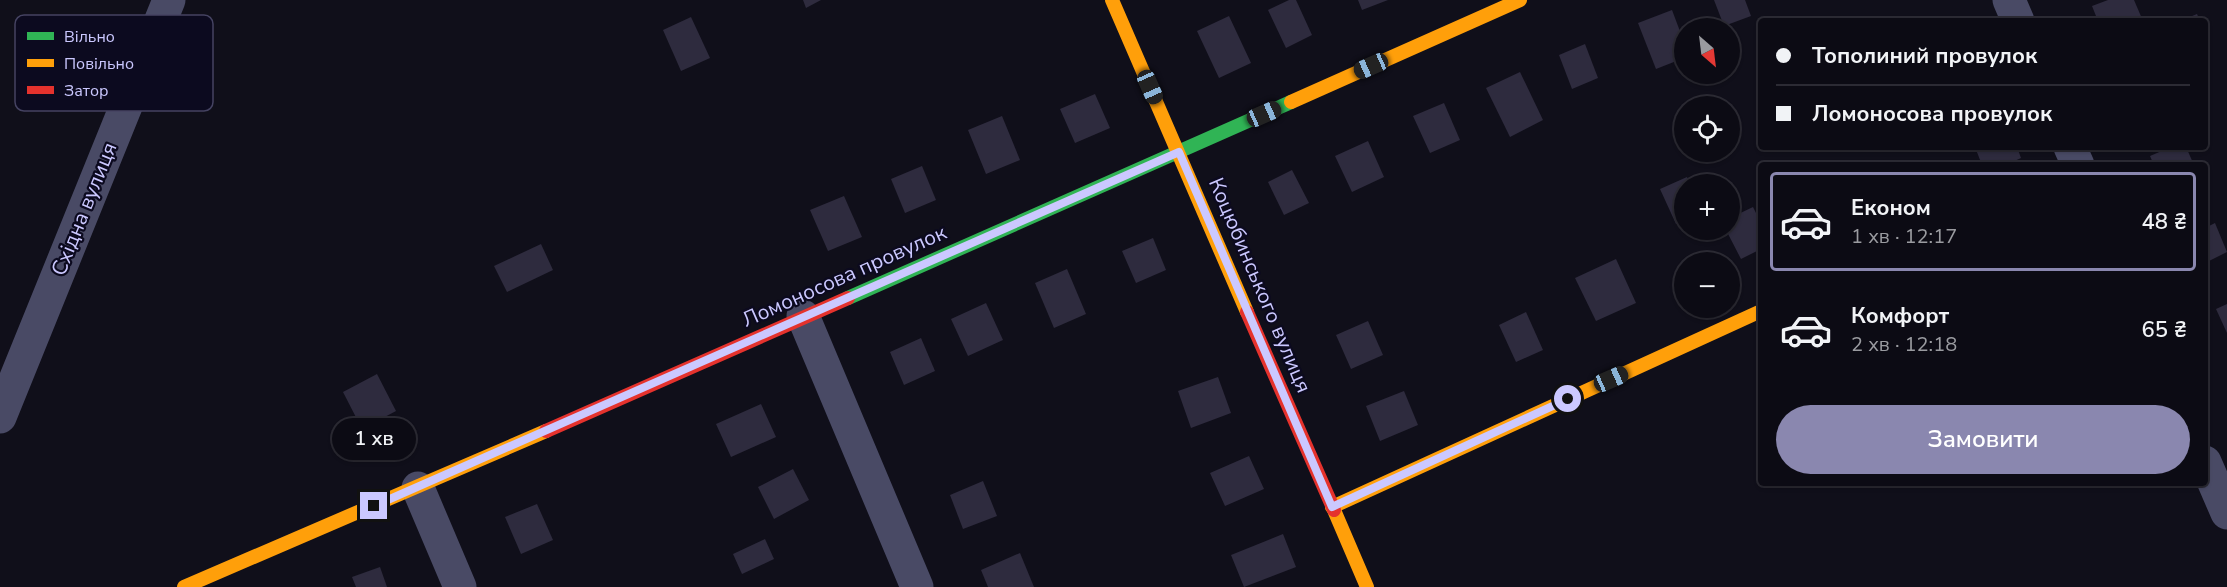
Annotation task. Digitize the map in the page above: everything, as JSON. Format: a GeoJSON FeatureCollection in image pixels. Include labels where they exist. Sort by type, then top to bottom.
{"type":"FeatureCollection","features":[{"type":"Feature","properties":{"kind":"street","name":"Східна вулиця"},"geometry":{"type":"LineString","coordinates":[[163,15],[169,0]]}},
{"type":"Feature","properties":{"kind":"street","name":"Коцюбинського вулиця"},"geometry":{"type":"LineString","coordinates":[[1112,0],[1367,587]]}},
{"type":"Feature","properties":{"kind":"street","name":"Ломоносова провулок"},"geometry":{"type":"LineString","coordinates":[[184,587],[418,488],[1520,0]]}},
{"type":"Feature","properties":{"kind":"street"},"geometry":{"type":"LineString","coordinates":[[2009,0],[2017,18]]}},
{"type":"Feature","properties":{"kind":"street","name":"Східна вулиця"},"geometry":{"type":"LineString","coordinates":[[0,417],[124,111]]}},
{"type":"Feature","properties":{"kind":"street"},"geometry":{"type":"LineString","coordinates":[[1332,507],[1758,311]]}},
{"type":"Feature","properties":{"kind":"street"},"geometry":{"type":"LineString","coordinates":[[803,316],[917,587]]}},
{"type":"Feature","properties":{"kind":"street"},"geometry":{"type":"LineString","coordinates":[[2208,469],[2227,513]]}},
{"type":"Feature","properties":{"kind":"street"},"geometry":{"type":"LineString","coordinates":[[418,488],[460,587]]}},
{"type":"Feature","properties":{"kind":"building"},"geometry":{"type":"Polygon","coordinates":[[[803,0],[821,0],[806,8],[803,0]]]}},
{"type":"Feature","properties":{"kind":"building"},"geometry":{"type":"Polygon","coordinates":[[[1289,0],[1296,0],[1312,35],[1286,48],[1268,10],[1289,0]]]}},
{"type":"Feature","properties":{"kind":"building"},"geometry":{"type":"Polygon","coordinates":[[[1358,0],[1388,0],[1362,10],[1358,0]]]}},
{"type":"Feature","properties":{"kind":"building"},"geometry":{"type":"Polygon","coordinates":[[[1714,0],[1745,0],[1751,16],[1740,20],[1740,18],[1721,18],[1714,0]]]}},
{"type":"Feature","properties":{"kind":"building"},"geometry":{"type":"Polygon","coordinates":[[[2108,0],[2134,0],[2142,18],[2097,18],[2092,6],[2108,0]]]}},
{"type":"Feature","properties":{"kind":"building"},"geometry":{"type":"Polygon","coordinates":[[[1672,10],[1675,18],[1674,62],[1656,69],[1638,23],[1672,10]]]}},
{"type":"Feature","properties":{"kind":"building"},"geometry":{"type":"Polygon","coordinates":[[[2197,14],[2199,18],[2187,18],[2197,14]]]}},
{"type":"Feature","properties":{"kind":"building"},"geometry":{"type":"Polygon","coordinates":[[[1229,16],[1251,63],[1219,78],[1197,31],[1229,16]]]}},
{"type":"Feature","properties":{"kind":"building"},"geometry":{"type":"Polygon","coordinates":[[[691,17],[710,58],[681,71],[663,30],[691,17]]]}},
{"type":"Feature","properties":{"kind":"building"},"geometry":{"type":"Polygon","coordinates":[[[1585,44],[1598,78],[1572,89],[1559,55],[1585,44]]]}},
{"type":"Feature","properties":{"kind":"building"},"geometry":{"type":"Polygon","coordinates":[[[1520,72],[1543,120],[1510,137],[1486,88],[1520,72]]]}},
{"type":"Feature","properties":{"kind":"building"},"geometry":{"type":"Polygon","coordinates":[[[1095,94],[1110,128],[1075,143],[1060,109],[1095,94]]]}},
{"type":"Feature","properties":{"kind":"building"},"geometry":{"type":"Polygon","coordinates":[[[1444,103],[1460,140],[1430,153],[1413,116],[1444,103]]]}},
{"type":"Feature","properties":{"kind":"building"},"geometry":{"type":"Polygon","coordinates":[[[1002,116],[1020,160],[986,174],[968,130],[1002,116]]]}},
{"type":"Feature","properties":{"kind":"building"},"geometry":{"type":"Polygon","coordinates":[[[1368,141],[1384,177],[1352,192],[1335,156],[1368,141]]]}},
{"type":"Feature","properties":{"kind":"building"},"geometry":{"type":"Polygon","coordinates":[[[1976,150],[2018,150],[2021,158],[2012,162],[1981,162],[1976,150]]]}},
{"type":"Feature","properties":{"kind":"building"},"geometry":{"type":"Polygon","coordinates":[[[2164,150],[2187,150],[2193,162],[2153,162],[2150,156],[2164,150]]]}},
{"type":"Feature","properties":{"kind":"building"},"geometry":{"type":"Polygon","coordinates":[[[922,166],[936,200],[905,213],[891,179],[922,166]]]}},
{"type":"Feature","properties":{"kind":"building"},"geometry":{"type":"Polygon","coordinates":[[[1292,170],[1309,203],[1284,215],[1268,182],[1292,170]]]}},
{"type":"Feature","properties":{"kind":"building"},"geometry":{"type":"Polygon","coordinates":[[[1674,183],[1674,220],[1660,189],[1674,183]]]}},
{"type":"Feature","properties":{"kind":"building"},"geometry":{"type":"Polygon","coordinates":[[[844,196],[862,237],[828,251],[810,210],[844,196]]]}},
{"type":"Feature","properties":{"kind":"building"},"geometry":{"type":"Polygon","coordinates":[[[1753,207],[1758,217],[1758,250],[1741,259],[1740,252],[1737,252],[1731,240],[1740,240],[1740,213],[1753,207]]]}},
{"type":"Feature","properties":{"kind":"building"},"geometry":{"type":"Polygon","coordinates":[[[2215,223],[2227,252],[2208,262],[2208,226],[2215,223]]]}},
{"type":"Feature","properties":{"kind":"building"},"geometry":{"type":"Polygon","coordinates":[[[1153,238],[1166,270],[1136,283],[1122,251],[1153,238]]]}},
{"type":"Feature","properties":{"kind":"building"},"geometry":{"type":"Polygon","coordinates":[[[541,244],[553,270],[507,292],[494,266],[541,244]]]}},
{"type":"Feature","properties":{"kind":"building"},"geometry":{"type":"Polygon","coordinates":[[[1616,259],[1636,303],[1596,321],[1575,278],[1616,259]]]}},
{"type":"Feature","properties":{"kind":"building"},"geometry":{"type":"Polygon","coordinates":[[[1067,269],[1086,314],[1054,328],[1035,283],[1067,269]]]}},
{"type":"Feature","properties":{"kind":"building"},"geometry":{"type":"Polygon","coordinates":[[[986,303],[1003,340],[968,356],[951,319],[986,303]]]}},
{"type":"Feature","properties":{"kind":"building"},"geometry":{"type":"Polygon","coordinates":[[[2227,304],[2227,333],[2216,309],[2227,304]]]}},
{"type":"Feature","properties":{"kind":"building"},"geometry":{"type":"Polygon","coordinates":[[[1526,312],[1543,350],[1516,362],[1499,325],[1526,312]]]}},
{"type":"Feature","properties":{"kind":"building"},"geometry":{"type":"Polygon","coordinates":[[[1368,321],[1383,355],[1351,369],[1336,335],[1368,321]]]}},
{"type":"Feature","properties":{"kind":"building"},"geometry":{"type":"Polygon","coordinates":[[[921,338],[935,371],[904,385],[890,352],[921,338]]]}},
{"type":"Feature","properties":{"kind":"building"},"geometry":{"type":"Polygon","coordinates":[[[377,374],[396,411],[362,429],[343,392],[377,374]]]}},
{"type":"Feature","properties":{"kind":"building"},"geometry":{"type":"Polygon","coordinates":[[[1218,377],[1231,413],[1191,428],[1178,391],[1218,377]]]}},
{"type":"Feature","properties":{"kind":"building"},"geometry":{"type":"Polygon","coordinates":[[[1404,391],[1418,425],[1380,441],[1366,406],[1404,391]]]}},
{"type":"Feature","properties":{"kind":"building"},"geometry":{"type":"Polygon","coordinates":[[[761,404],[776,437],[731,457],[716,424],[761,404]]]}},
{"type":"Feature","properties":{"kind":"building"},"geometry":{"type":"Polygon","coordinates":[[[1249,456],[1264,489],[1225,506],[1210,473],[1249,456]]]}},
{"type":"Feature","properties":{"kind":"building"},"geometry":{"type":"Polygon","coordinates":[[[793,469],[809,500],[774,519],[758,487],[793,469]]]}},
{"type":"Feature","properties":{"kind":"building"},"geometry":{"type":"Polygon","coordinates":[[[983,481],[997,516],[963,529],[950,495],[983,481]]]}},
{"type":"Feature","properties":{"kind":"building"},"geometry":{"type":"Polygon","coordinates":[[[537,504],[553,540],[521,554],[505,517],[537,504]]]}},
{"type":"Feature","properties":{"kind":"building"},"geometry":{"type":"Polygon","coordinates":[[[1283,534],[1296,567],[1244,587],[1231,555],[1283,534]]]}},
{"type":"Feature","properties":{"kind":"building"},"geometry":{"type":"Polygon","coordinates":[[[765,539],[774,559],[742,574],[733,554],[765,539]]]}},
{"type":"Feature","properties":{"kind":"building"},"geometry":{"type":"Polygon","coordinates":[[[1020,553],[1034,587],[988,587],[981,570],[1020,553]]]}},
{"type":"Feature","properties":{"kind":"building"},"geometry":{"type":"Polygon","coordinates":[[[380,567],[387,587],[356,587],[352,577],[380,567]]]}},
{"type":"Feature","properties":{"kind":"traffic: fast"},"geometry":{"type":"LineString","coordinates":[[848,298],[1291,102]]}},
{"type":"Feature","properties":{"kind":"traffic: slow"},"geometry":{"type":"LineString","coordinates":[[1112,0],[1247,312]]}},
{"type":"Feature","properties":{"kind":"traffic: slow"},"geometry":{"type":"LineString","coordinates":[[1291,102],[1520,0]]}},
{"type":"Feature","properties":{"kind":"traffic: slow"},"geometry":{"type":"LineString","coordinates":[[1332,507],[1758,312]]}},
{"type":"Feature","properties":{"kind":"traffic: slow"},"geometry":{"type":"LineString","coordinates":[[184,587],[546,431]]}},
{"type":"Feature","properties":{"kind":"traffic: slow"},"geometry":{"type":"LineString","coordinates":[[1334,510],[1367,587]]}},
{"type":"Feature","properties":{"kind":"traffic: jam"},"geometry":{"type":"LineString","coordinates":[[546,431],[848,298]]}},
{"type":"Feature","properties":{"kind":"traffic: jam"},"geometry":{"type":"LineString","coordinates":[[1247,312],[1334,510]]}},
{"type":"Feature","properties":{"kind":"route"},"geometry":{"type":"LineString","coordinates":[[374,506],[1179,152],[1332,507],[1568,399]]}}]}
